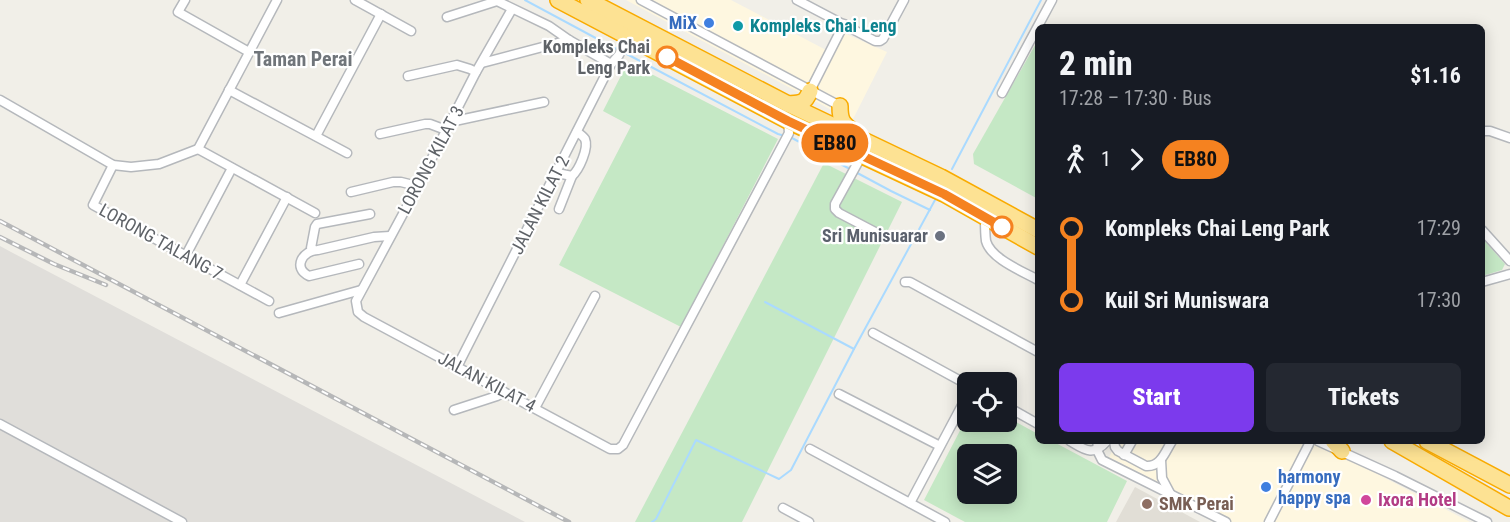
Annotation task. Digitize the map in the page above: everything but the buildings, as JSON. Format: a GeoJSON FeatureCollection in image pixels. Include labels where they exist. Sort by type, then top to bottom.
{"type":"FeatureCollection","features":[{"type":"Feature","properties":{"kind":"highway"},"geometry":{"type":"LineString","coordinates":[[558,0],[624,44],[787,133],[805,129],[944,194],[1035,245]]}},
{"type":"Feature","properties":{"kind":"highway"},"geometry":{"type":"LineString","coordinates":[[588,0],[788,104],[941,177],[1035,228]]}},
{"type":"Feature","properties":{"kind":"highway"},"geometry":{"type":"LineString","coordinates":[[788,104],[804,102],[810,90]]}},
{"type":"Feature","properties":{"kind":"highway"},"geometry":{"type":"LineString","coordinates":[[840,106],[840,118],[844,124],[877,147]]}},
{"type":"Feature","properties":{"kind":"highway"},"geometry":{"type":"LineString","coordinates":[[1397,444],[1509,508]]}},
{"type":"Feature","properties":{"kind":"highway"},"geometry":{"type":"LineString","coordinates":[[1434,444],[1510,485]]}},
{"type":"Feature","properties":{"kind":"highway"},"geometry":{"type":"LineString","coordinates":[[1435,444],[1510,477]]}},
{"type":"Feature","properties":{"kind":"street"},"geometry":{"type":"LineString","coordinates":[[185,0],[178,12],[249,52]]}},
{"type":"Feature","properties":{"kind":"street"},"geometry":{"type":"LineString","coordinates":[[0,100],[113,165],[130,167],[159,164],[198,149],[277,0]]}},
{"type":"Feature","properties":{"kind":"street"},"geometry":{"type":"LineString","coordinates":[[355,0],[411,31]]}},
{"type":"Feature","properties":{"kind":"street"},"geometry":{"type":"LineString","coordinates":[[447,16],[496,0],[549,26],[568,40],[611,64]]}},
{"type":"Feature","properties":{"kind":"street"},"geometry":{"type":"LineString","coordinates":[[641,0],[840,106]]}},
{"type":"Feature","properties":{"kind":"street"},"geometry":{"type":"LineString","coordinates":[[797,0],[880,41],[904,0]]}},
{"type":"Feature","properties":{"kind":"street"},"geometry":{"type":"LineString","coordinates":[[1039,24],[1052,0]]}},
{"type":"Feature","properties":{"kind":"street","name":"LORONG KILAT 3"},"geometry":{"type":"LineString","coordinates":[[358,312],[356,301],[476,72],[512,9]]}},
{"type":"Feature","properties":{"kind":"street"},"geometry":{"type":"LineString","coordinates":[[316,136],[381,14]]}},
{"type":"Feature","properties":{"kind":"street"},"geometry":{"type":"LineString","coordinates":[[810,90],[844,24]]}},
{"type":"Feature","properties":{"kind":"street"},"geometry":{"type":"LineString","coordinates":[[1002,93],[1035,32]]}},
{"type":"Feature","properties":{"kind":"street"},"geometry":{"type":"LineString","coordinates":[[482,63],[568,40]]}},
{"type":"Feature","properties":{"kind":"street","name":"JALAN KILAT 2"},"geometry":{"type":"LineString","coordinates":[[457,367],[611,64],[624,44]]}},
{"type":"Feature","properties":{"kind":"street"},"geometry":{"type":"LineString","coordinates":[[408,76],[457,65],[476,72]]}},
{"type":"Feature","properties":{"kind":"street"},"geometry":{"type":"LineString","coordinates":[[229,90],[347,153]]}},
{"type":"Feature","properties":{"kind":"street"},"geometry":{"type":"LineString","coordinates":[[380,134],[425,124],[448,126],[544,102]]}},
{"type":"Feature","properties":{"kind":"street"},"geometry":{"type":"LineString","coordinates":[[1485,131],[1510,138]]}},
{"type":"Feature","properties":{"kind":"street"},"geometry":{"type":"LineString","coordinates":[[559,209],[586,149],[585,140],[577,132]]}},
{"type":"Feature","properties":{"kind":"street","name":"JALAN KILAT 4"},"geometry":{"type":"LineString","coordinates":[[358,312],[610,449],[618,449],[623,445],[787,133]]}},
{"type":"Feature","properties":{"kind":"street"},"geometry":{"type":"LineString","coordinates":[[198,149],[315,213]]}},
{"type":"Feature","properties":{"kind":"street"},"geometry":{"type":"LineString","coordinates":[[862,155],[835,204],[835,209],[879,234]]}},
{"type":"Feature","properties":{"kind":"street","name":"LORONG TALANG 7"},"geometry":{"type":"LineString","coordinates":[[113,165],[93,205],[269,301]]}},
{"type":"Feature","properties":{"kind":"street"},"geometry":{"type":"LineString","coordinates":[[186,255],[232,168]]}},
{"type":"Feature","properties":{"kind":"street"},"geometry":{"type":"LineString","coordinates":[[557,173],[572,176]]}},
{"type":"Feature","properties":{"kind":"street"},"geometry":{"type":"LineString","coordinates":[[351,192],[393,182],[417,186]]}},
{"type":"Feature","properties":{"kind":"street"},"geometry":{"type":"LineString","coordinates":[[240,285],[286,197]]}},
{"type":"Feature","properties":{"kind":"street"},"geometry":{"type":"LineString","coordinates":[[314,250],[311,248],[317,224],[370,214]]}},
{"type":"Feature","properties":{"kind":"street"},"geometry":{"type":"LineString","coordinates":[[985,217],[987,242],[993,253],[1035,278]]}},
{"type":"Feature","properties":{"kind":"street"},"geometry":{"type":"LineString","coordinates":[[1485,233],[1510,261]]}},
{"type":"Feature","properties":{"kind":"street"},"geometry":{"type":"LineString","coordinates":[[359,264],[309,276],[301,270],[305,254],[314,250],[374,237],[390,236]]}},
{"type":"Feature","properties":{"kind":"street"},"geometry":{"type":"LineString","coordinates":[[1485,281],[1510,274]]}},
{"type":"Feature","properties":{"kind":"street"},"geometry":{"type":"LineString","coordinates":[[905,282],[910,282],[1035,350]]}},
{"type":"Feature","properties":{"kind":"street"},"geometry":{"type":"LineString","coordinates":[[279,313],[362,290]]}},
{"type":"Feature","properties":{"kind":"street"},"geometry":{"type":"LineString","coordinates":[[535,408],[595,296]]}},
{"type":"Feature","properties":{"kind":"street"},"geometry":{"type":"LineString","coordinates":[[873,333],[957,379]]}},
{"type":"Feature","properties":{"kind":"street"},"geometry":{"type":"LineString","coordinates":[[454,410],[504,392]]}},
{"type":"Feature","properties":{"kind":"street"},"geometry":{"type":"LineString","coordinates":[[839,394],[940,446]]}},
{"type":"Feature","properties":{"kind":"street"},"geometry":{"type":"LineString","coordinates":[[1017,412],[1035,421]]}},
{"type":"Feature","properties":{"kind":"street"},"geometry":{"type":"LineString","coordinates":[[910,503],[957,414]]}},
{"type":"Feature","properties":{"kind":"street"},"geometry":{"type":"LineString","coordinates":[[0,424],[182,522]]}},
{"type":"Feature","properties":{"kind":"street"},"geometry":{"type":"LineString","coordinates":[[1075,444],[1102,460],[1226,522]]}},
{"type":"Feature","properties":{"kind":"street"},"geometry":{"type":"LineString","coordinates":[[1114,444],[1124,455],[1150,467],[1161,460],[1170,444]]}},
{"type":"Feature","properties":{"kind":"street"},"geometry":{"type":"LineString","coordinates":[[1124,455],[1130,444]]}},
{"type":"Feature","properties":{"kind":"street"},"geometry":{"type":"LineString","coordinates":[[1269,522],[1309,444]]}},
{"type":"Feature","properties":{"kind":"street"},"geometry":{"type":"LineString","coordinates":[[1087,451],[1097,445],[1102,460]]}},
{"type":"Feature","properties":{"kind":"street"},"geometry":{"type":"LineString","coordinates":[[1338,446],[1487,522]]}},
{"type":"Feature","properties":{"kind":"street"},"geometry":{"type":"LineString","coordinates":[[810,449],[945,522]]}},
{"type":"Feature","properties":{"kind":"street"},"geometry":{"type":"LineString","coordinates":[[1161,460],[1162,478],[1172,495]]}},
{"type":"Feature","properties":{"kind":"street"},"geometry":{"type":"LineString","coordinates":[[783,508],[809,522]]}},
{"type":"Feature","properties":{"kind":"shaded area"},"geometry":{"type":"Polygon","coordinates":[[[626,0],[731,0],[826,50],[837,30],[887,52],[852,121],[626,0]]]}},
{"type":"Feature","properties":{"kind":"shaded area"},"geometry":{"type":"Polygon","coordinates":[[[0,246],[11,252],[525,522],[0,522],[0,246]]]}},
{"type":"Feature","properties":{"kind":"shaded area"},"geometry":{"type":"Polygon","coordinates":[[[1116,444],[1325,444],[1329,449],[1470,522],[1231,522],[1109,457],[1116,444]]]}},
{"type":"Feature","properties":{"kind":"shaded area","name":"SMK Perai"},"geometry":{"type":"Polygon","coordinates":[[[1135,487],[1200,522],[1116,522],[1135,487]]]}},
{"type":"Feature","properties":{"kind":"green space"},"geometry":{"type":"Polygon","coordinates":[[[1035,45],[1035,197],[974,164],[973,154],[1035,45]]]}},
{"type":"Feature","properties":{"kind":"green space"},"geometry":{"type":"Polygon","coordinates":[[[628,62],[778,139],[681,327],[559,265],[631,126],[603,111],[628,62]]]}},
{"type":"Feature","properties":{"kind":"green space"},"geometry":{"type":"Polygon","coordinates":[[[824,163],[902,202],[742,522],[635,522],[824,163]]]}},
{"type":"Feature","properties":{"kind":"green space"},"geometry":{"type":"Polygon","coordinates":[[[1485,241],[1505,264],[1502,270],[1485,275],[1485,241]]]}},
{"type":"Feature","properties":{"kind":"green space"},"geometry":{"type":"Polygon","coordinates":[[[1017,422],[1035,432],[1035,444],[1058,444],[1127,481],[1107,522],[965,522],[924,500],[959,432],[1017,432],[1017,422]]]}},
{"type":"Feature","properties":{"kind":"waterway"},"geometry":{"type":"LineString","coordinates":[[525,0],[618,50]]}},
{"type":"Feature","properties":{"kind":"waterway"},"geometry":{"type":"LineString","coordinates":[[952,169],[1041,0]]}},
{"type":"Feature","properties":{"kind":"waterway"},"geometry":{"type":"LineString","coordinates":[[623,52],[778,134],[792,138],[930,210]]}},
{"type":"Feature","properties":{"kind":"waterway"},"geometry":{"type":"LineString","coordinates":[[652,522],[656,519],[696,440],[779,479],[791,470],[935,200]]}},
{"type":"Feature","properties":{"kind":"waterway"},"geometry":{"type":"LineString","coordinates":[[765,302],[854,349]]}},
{"type":"Feature","properties":{"kind":"railway"},"geometry":{"type":"LineString","coordinates":[[0,221],[569,522]]}},
{"type":"Feature","properties":{"kind":"railway"},"geometry":{"type":"LineString","coordinates":[[0,237],[54,264],[106,285]]}},
{"type":"Feature","properties":{"kind":"bus line","name":"EB80"},"geometry":{"type":"LineString","coordinates":[[667,57],[788,121],[944,194],[1002,227]]}},
{"type":"Feature","properties":{"kind":"place","name":"MiX"},"geometry":{"type":"Point","coordinates":[709,23]}},
{"type":"Feature","properties":{"kind":"place","name":"Kompleks Chai Leng"},"geometry":{"type":"Point","coordinates":[738,26]}},
{"type":"Feature","properties":{"kind":"place","name":"Kompleks Chai Leng Park"},"geometry":{"type":"Point","coordinates":[667,57]}},
{"type":"Feature","properties":{"kind":"place","name":"Sri Munisuarar"},"geometry":{"type":"Point","coordinates":[940,236]}},
{"type":"Feature","properties":{"kind":"place","name":"harmony happy spa"},"geometry":{"type":"Point","coordinates":[1266,487]}},
{"type":"Feature","properties":{"kind":"place","name":"Ixora Hotel"},"geometry":{"type":"Point","coordinates":[1366,500]}},
{"type":"Feature","properties":{"kind":"place","name":"SMK Perai"},"geometry":{"type":"Point","coordinates":[1147,504]}},
{"type":"Feature","properties":{"kind":"district","name":"Taman Perai"},"geometry":{"type":"Point","coordinates":[303,59]}}]}
